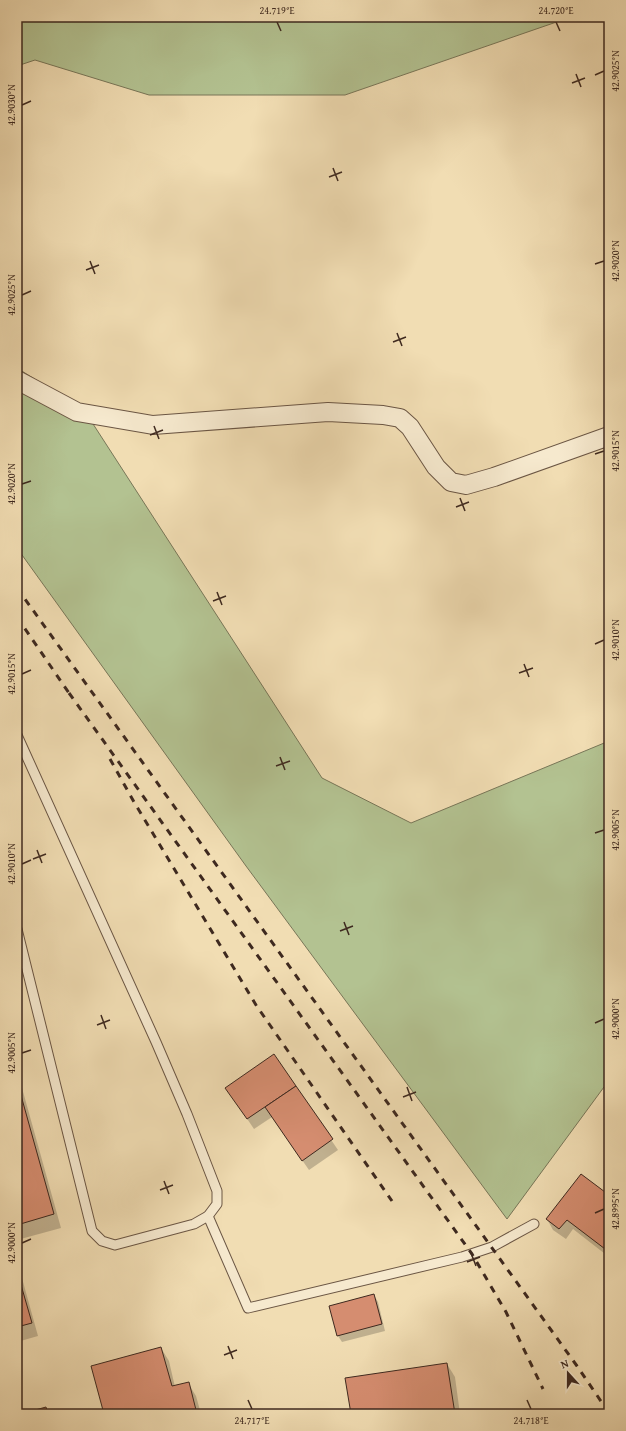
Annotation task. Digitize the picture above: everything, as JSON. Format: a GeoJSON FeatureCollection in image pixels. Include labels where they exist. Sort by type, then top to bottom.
{"type":"FeatureCollection","features":[{"type":"Feature","properties":{"kind":"street"},"geometry":{"type":"LineString","coordinates":[[17,380],[77,412],[153,425],[328,412],[383,415],[400,418],[410,427],[436,467],[450,482],[466,485],[494,477],[609,436]]}},
{"type":"Feature","properties":{"kind":"lane"},"geometry":{"type":"LineString","coordinates":[[17,735],[187,1114],[217,1191],[217,1204],[208,1216],[194,1224],[116,1245],[102,1241],[92,1231],[17,929]]}},
{"type":"Feature","properties":{"kind":"lane"},"geometry":{"type":"LineString","coordinates":[[208,1216],[248,1308],[462,1257],[492,1247],[534,1224]]}},
{"type":"Feature","properties":{"kind":"green space"},"geometry":{"type":"Polygon","coordinates":[[[17,17],[571,17],[345,95],[149,95],[35,60],[17,66],[17,17]]]}},
{"type":"Feature","properties":{"kind":"green space"},"geometry":{"type":"Polygon","coordinates":[[[17,368],[84,410],[322,778],[411,823],[609,741],[609,1089],[604,1087],[507,1219],[246,866],[17,548],[17,368]]]}},
{"type":"Feature","properties":{"kind":"building"},"geometry":{"type":"Polygon","coordinates":[[[274,1054],[296,1086],[247,1119],[225,1088],[274,1054]]]}},
{"type":"Feature","properties":{"kind":"building"},"geometry":{"type":"Polygon","coordinates":[[[17,1081],[54,1214],[17,1225],[17,1081]]]}},
{"type":"Feature","properties":{"kind":"building"},"geometry":{"type":"Polygon","coordinates":[[[296,1086],[333,1139],[302,1161],[265,1107],[296,1086]]]}},
{"type":"Feature","properties":{"kind":"building"},"geometry":{"type":"Polygon","coordinates":[[[581,1174],[609,1195],[609,1252],[567,1220],[559,1229],[546,1219],[581,1174]]]}},
{"type":"Feature","properties":{"kind":"building"},"geometry":{"type":"Polygon","coordinates":[[[17,1271],[32,1323],[17,1327],[17,1271]]]}},
{"type":"Feature","properties":{"kind":"building"},"geometry":{"type":"Polygon","coordinates":[[[374,1294],[382,1324],[337,1336],[329,1306],[374,1294]]]}},
{"type":"Feature","properties":{"kind":"building"},"geometry":{"type":"Polygon","coordinates":[[[161,1347],[172,1386],[189,1382],[197,1414],[104,1414],[91,1366],[161,1347]]]}},
{"type":"Feature","properties":{"kind":"building"},"geometry":{"type":"Polygon","coordinates":[[[447,1363],[455,1414],[351,1414],[345,1378],[447,1363]]]}},
{"type":"Feature","properties":{"kind":"building"},"geometry":{"type":"Polygon","coordinates":[[[46,1407],[48,1414],[21,1414],[46,1407]]]}},
{"type":"Feature","properties":{"kind":"railway"},"geometry":{"type":"LineString","coordinates":[[17,588],[577,1366],[609,1413]]}},
{"type":"Feature","properties":{"kind":"railway"},"geometry":{"type":"LineString","coordinates":[[17,617],[71,696]]}},
{"type":"Feature","properties":{"kind":"railway"},"geometry":{"type":"LineString","coordinates":[[69,693],[472,1254],[506,1312],[543,1389]]}},
{"type":"Feature","properties":{"kind":"railway"},"geometry":{"type":"LineString","coordinates":[[110,759],[134,802],[256,1005],[392,1201]]}}]}
